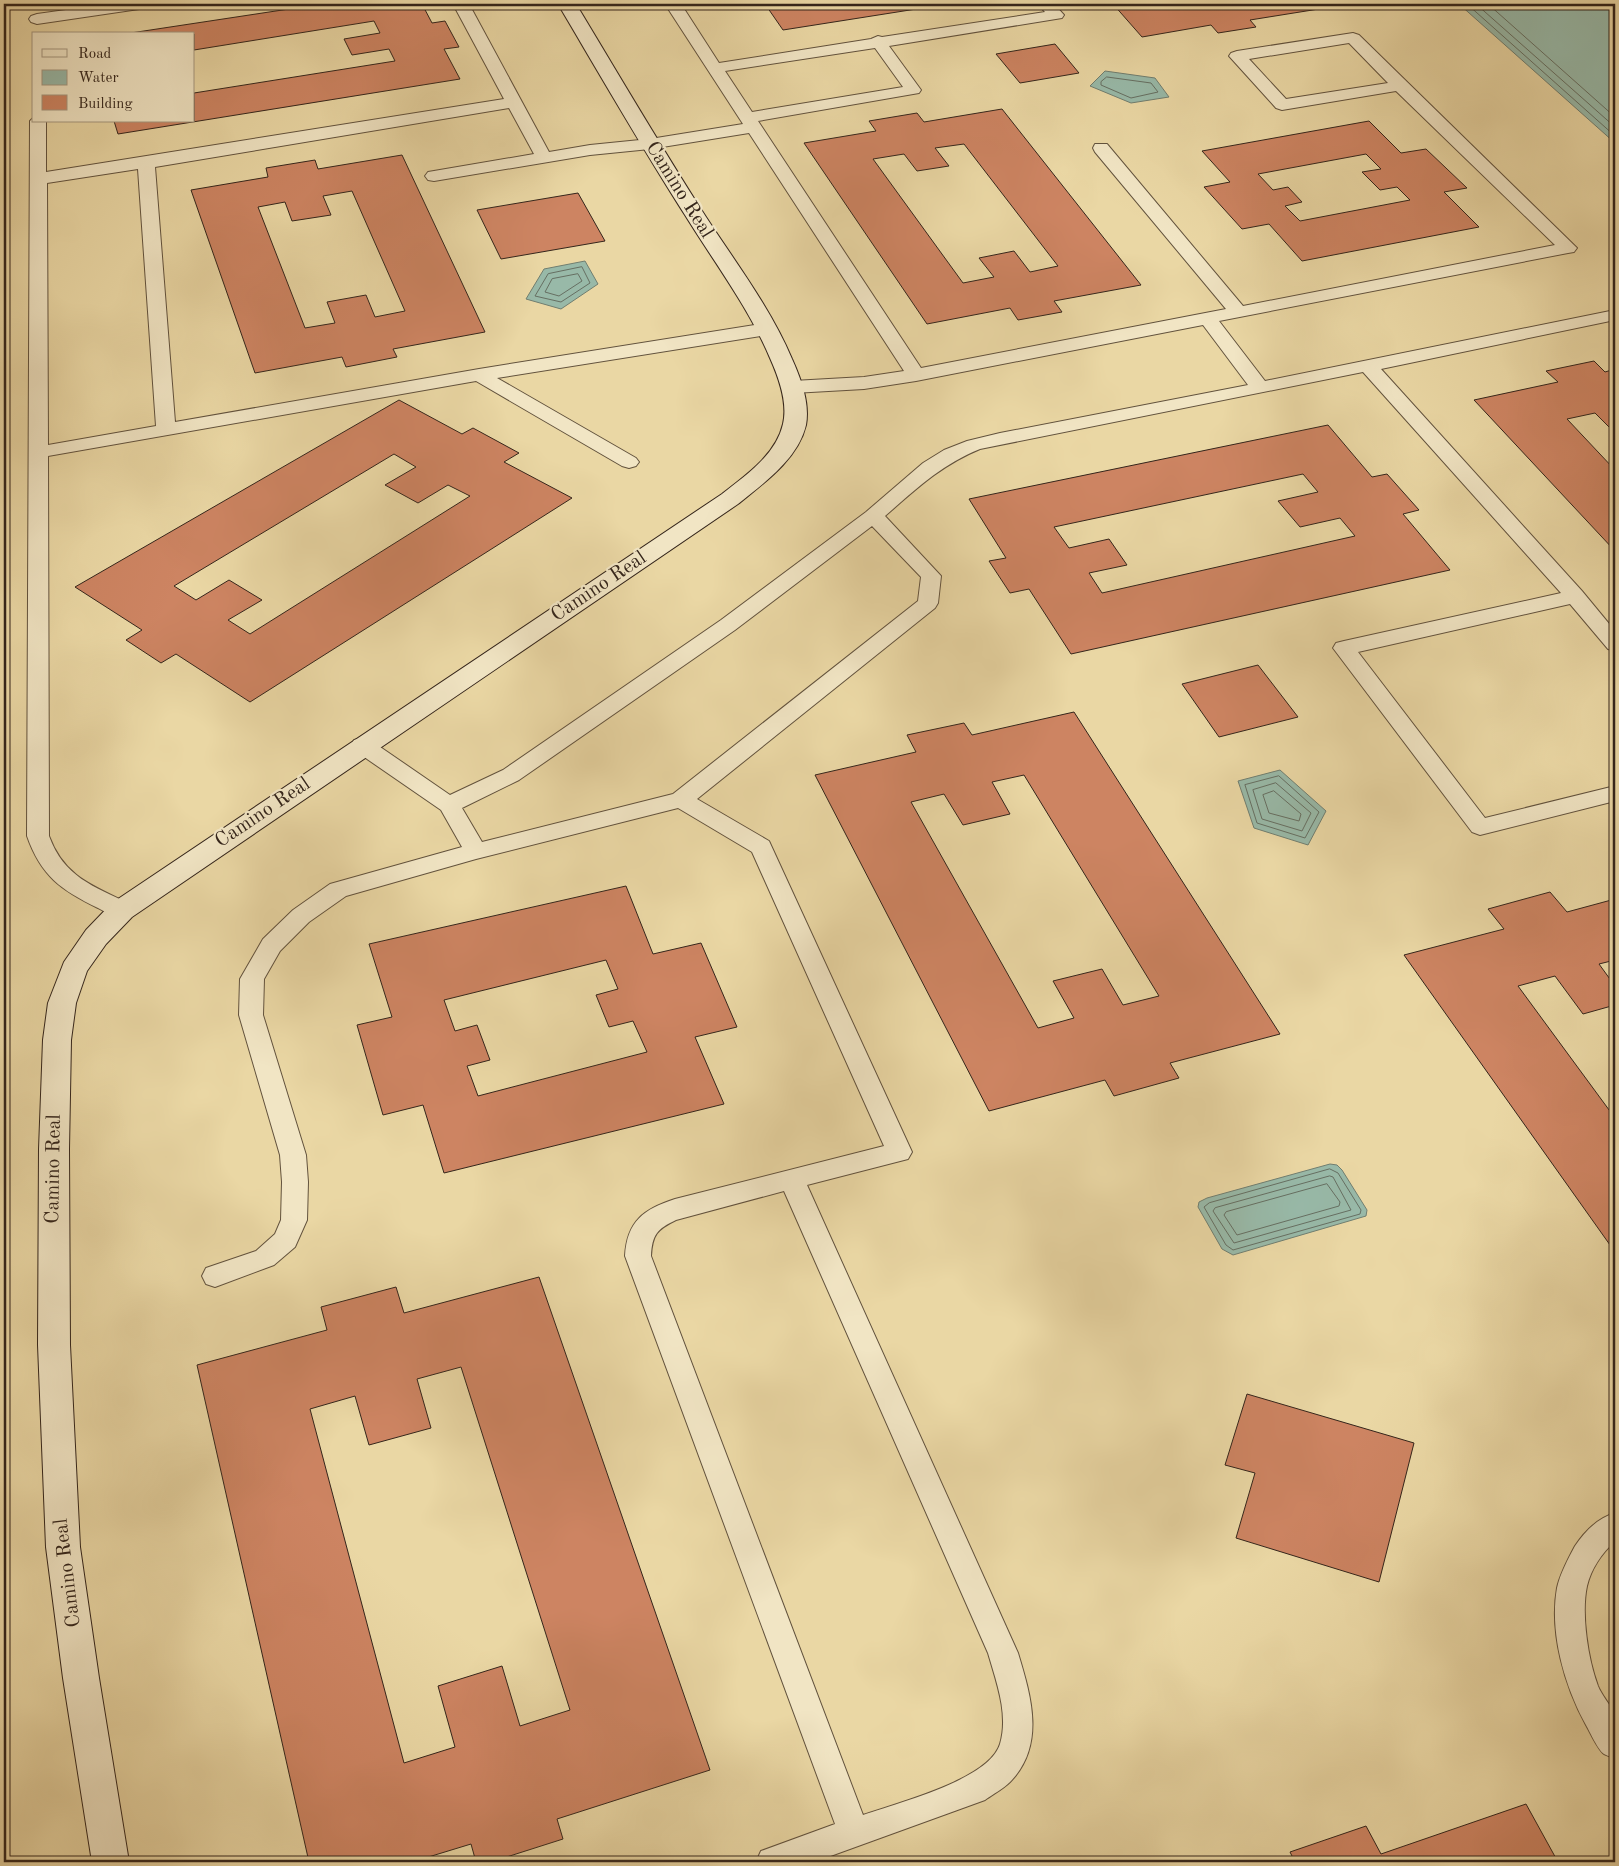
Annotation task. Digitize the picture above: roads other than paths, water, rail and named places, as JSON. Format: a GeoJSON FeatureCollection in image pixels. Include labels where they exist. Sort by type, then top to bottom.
{"type":"FeatureCollection","features":[{"type":"Feature","properties":{"kind":"street","name":"Camino Real"},"geometry":{"type":"LineString","coordinates":[[110,1862],[81,1678],[63,1547],[57,1443],[54,1345],[54,1149],[57,1040],[62,1003],[74,969],[96,937],[122,910],[362,745],[751,483],[781,455],[792,435],[796,411],[792,387],[783,361],[767,329],[650,144],[567,4]]}},
{"type":"Feature","properties":{"kind":"lane"},"geometry":{"type":"LineString","coordinates":[[34,4],[38,27],[139,4]]}},
{"type":"Feature","properties":{"kind":"lane"},"geometry":{"type":"LineString","coordinates":[[461,4],[544,158]]}},
{"type":"Feature","properties":{"kind":"lane"},"geometry":{"type":"LineString","coordinates":[[673,4],[916,375]]}},
{"type":"Feature","properties":{"kind":"lane"},"geometry":{"type":"LineString","coordinates":[[716,68],[1056,15],[1046,4]]}},
{"type":"Feature","properties":{"kind":"lane"},"geometry":{"type":"LineString","coordinates":[[792,387],[864,383],[916,375],[1568,248],[1353,38],[1237,56],[1282,105],[1400,86]]}},
{"type":"Feature","properties":{"kind":"lane"},"geometry":{"type":"LineString","coordinates":[[434,176],[590,150],[650,144],[913,90],[878,42]]}},
{"type":"Feature","properties":{"kind":"lane"},"geometry":{"type":"LineString","coordinates":[[37,179],[146,163],[513,102]]}},
{"type":"Feature","properties":{"kind":"lane"},"geometry":{"type":"LineString","coordinates":[[38,122],[38,836],[47,861],[69,883],[122,910]]}},
{"type":"Feature","properties":{"kind":"lane"},"geometry":{"type":"LineString","coordinates":[[1101,148],[1238,312]]}},
{"type":"Feature","properties":{"kind":"lane"},"geometry":{"type":"LineString","coordinates":[[146,163],[166,430]]}},
{"type":"Feature","properties":{"kind":"lane"},"geometry":{"type":"LineString","coordinates":[[449,805],[511,775],[728,625],[873,516],[930,467],[951,454],[974,445],[1615,315]]}},
{"type":"Feature","properties":{"kind":"lane"},"geometry":{"type":"LineString","coordinates":[[1207,318],[1260,388]]}},
{"type":"Feature","properties":{"kind":"lane"},"geometry":{"type":"LineString","coordinates":[[39,452],[479,375],[767,329]]}},
{"type":"Feature","properties":{"kind":"lane"},"geometry":{"type":"LineString","coordinates":[[1368,366],[1575,596],[1615,644]]}},
{"type":"Feature","properties":{"kind":"lane"},"geometry":{"type":"LineString","coordinates":[[479,375],[629,462]]}},
{"type":"Feature","properties":{"kind":"lane"},"geometry":{"type":"LineString","coordinates":[[215,1276],[265,1258],[286,1240],[294,1220],[295,1182],[293,1155],[251,1015],[252,979],[271,945],[301,916],[338,890],[476,851],[682,800],[928,603],[931,576],[873,516]]}},
{"type":"Feature","properties":{"kind":"lane"},"geometry":{"type":"LineString","coordinates":[[1575,596],[1344,648],[1480,828],[1615,794]]}},
{"type":"Feature","properties":{"kind":"lane"},"geometry":{"type":"LineString","coordinates":[[362,745],[449,805],[476,851]]}},
{"type":"Feature","properties":{"kind":"lane"},"geometry":{"type":"LineString","coordinates":[[682,800],[761,847],[899,1152],[791,1178],[660,1215],[646,1225],[638,1240],[638,1256],[854,1833]]}},
{"type":"Feature","properties":{"kind":"lane"},"geometry":{"type":"LineString","coordinates":[[772,1862],[974,1790],[1000,1771],[1013,1750],[1020,1723],[1003,1653],[791,1178]]}},
{"type":"Feature","properties":{"kind":"lane"},"geometry":{"type":"LineString","coordinates":[[1615,1525],[1606,1531],[1588,1551],[1572,1587],[1571,1636],[1581,1681],[1615,1744]]}},
{"type":"Feature","properties":{"kind":"water"},"geometry":{"type":"Polygon","coordinates":[[[1459,4],[1615,4],[1615,143],[1459,4]]]}},
{"type":"Feature","properties":{"kind":"water"},"geometry":{"type":"Polygon","coordinates":[[[1105,71],[1155,78],[1169,97],[1131,103],[1090,86],[1105,71]]]}},
{"type":"Feature","properties":{"kind":"water"},"geometry":{"type":"Polygon","coordinates":[[[585,261],[598,284],[561,309],[526,299],[544,269],[585,261]]]}},
{"type":"Feature","properties":{"kind":"water"},"geometry":{"type":"Polygon","coordinates":[[[1280,770],[1326,811],[1308,845],[1254,828],[1238,781],[1280,770]]]}},
{"type":"Feature","properties":{"kind":"water"},"geometry":{"type":"Polygon","coordinates":[[[1330,1164],[1337,1165],[1342,1170],[1367,1210],[1366,1216],[1233,1255],[1222,1249],[1198,1207],[1199,1202],[1207,1198],[1330,1164]]]}}]}
